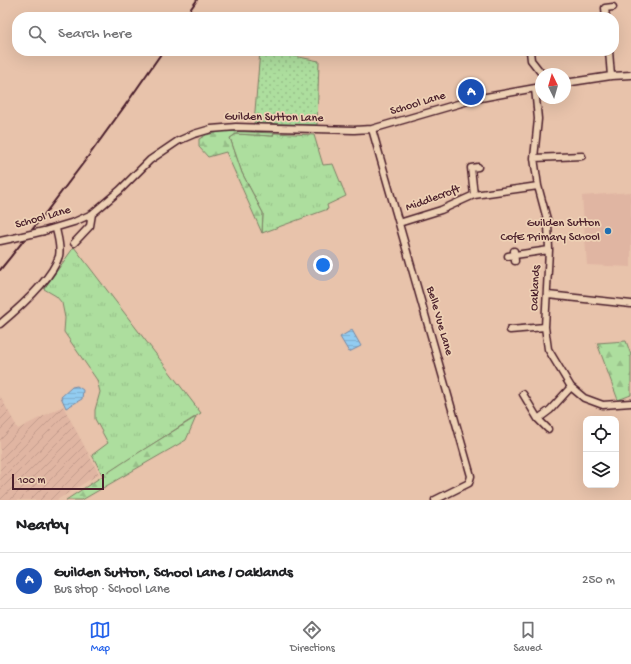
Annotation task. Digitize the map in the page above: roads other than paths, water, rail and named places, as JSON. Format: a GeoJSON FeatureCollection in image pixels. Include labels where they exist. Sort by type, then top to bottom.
{"type":"FeatureCollection","features":[{"type":"Feature","properties":{"kind":"street"},"geometry":{"type":"LineString","coordinates":[[605,12],[605,8],[613,7]]}},
{"type":"Feature","properties":{"kind":"street"},"geometry":{"type":"LineString","coordinates":[[531,56],[531,60],[537,68]]}},
{"type":"Feature","properties":{"kind":"street"},"geometry":{"type":"LineString","coordinates":[[609,56],[611,76]]}},
{"type":"Feature","properties":{"kind":"street"},"geometry":{"type":"LineString","coordinates":[[571,82],[611,76],[631,75]]}},
{"type":"Feature","properties":{"kind":"street","name":"School Lane"},"geometry":{"type":"LineString","coordinates":[[372,129],[476,99],[535,88]]}},
{"type":"Feature","properties":{"kind":"street","name":"Oaklands"},"geometry":{"type":"LineString","coordinates":[[538,104],[534,158],[538,186],[548,223],[548,295],[544,327],[548,349],[571,387],[584,398],[603,405],[631,403]]}},
{"type":"Feature","properties":{"kind":"street","name":"Guilden Sutton Lane"},"geometry":{"type":"LineString","coordinates":[[178,140],[211,129],[236,127],[354,130],[372,129]]}},
{"type":"Feature","properties":{"kind":"street","name":"Belle Vue Lane"},"geometry":{"type":"LineString","coordinates":[[372,129],[471,476],[469,483],[435,500]]}},
{"type":"Feature","properties":{"kind":"street","name":"School Lane"},"geometry":{"type":"LineString","coordinates":[[0,241],[56,229],[92,214],[120,190],[150,160],[178,140]]}},
{"type":"Feature","properties":{"kind":"street"},"geometry":{"type":"LineString","coordinates":[[534,158],[582,155]]}},
{"type":"Feature","properties":{"kind":"street","name":"Middlecroft"},"geometry":{"type":"LineString","coordinates":[[474,195],[471,168],[478,167]]}},
{"type":"Feature","properties":{"kind":"street","name":"Middlecroft"},"geometry":{"type":"LineString","coordinates":[[399,223],[441,210],[474,195],[538,186]]}},
{"type":"Feature","properties":{"kind":"street","name":"School Lane"},"geometry":{"type":"LineString","coordinates":[[74,243],[90,226],[92,214]]}},
{"type":"Feature","properties":{"kind":"street"},"geometry":{"type":"LineString","coordinates":[[0,324],[24,302],[50,271],[59,252],[56,229]]}},
{"type":"Feature","properties":{"kind":"street","name":"Oaklands"},"geometry":{"type":"LineString","coordinates":[[513,256],[549,250]]}},
{"type":"Feature","properties":{"kind":"street"},"geometry":{"type":"LineString","coordinates":[[548,295],[631,304]]}},
{"type":"Feature","properties":{"kind":"street","name":"Oaklands"},"geometry":{"type":"LineString","coordinates":[[510,330],[517,326],[544,327]]}},
{"type":"Feature","properties":{"kind":"street"},"geometry":{"type":"LineString","coordinates":[[538,419],[550,410],[571,387]]}},
{"type":"Feature","properties":{"kind":"street"},"geometry":{"type":"LineString","coordinates":[[523,394],[538,419],[548,429]]}},
{"type":"Feature","properties":{"kind":"water"},"geometry":{"type":"Polygon","coordinates":[[[352,330],[361,346],[349,352],[340,337],[352,330]]]}},
{"type":"Feature","properties":{"kind":"water"},"geometry":{"type":"Polygon","coordinates":[[[77,386],[83,390],[82,399],[66,408],[61,397],[72,387],[77,386]]]}},
{"type":"Feature","properties":{"kind":"railway"},"geometry":{"type":"LineString","coordinates":[[189,12],[197,0]]}},
{"type":"Feature","properties":{"kind":"railway"},"geometry":{"type":"LineString","coordinates":[[0,270],[84,162],[160,56]]}},
{"type":"Feature","properties":{"kind":"place","name":"Guilden Sutton, School Lane / Oaklands"},"geometry":{"type":"Point","coordinates":[471,92]}},
{"type":"Feature","properties":{"kind":"place","name":"Guilden Sutton CofE Primary School"},"geometry":{"type":"Point","coordinates":[608,231]}}]}
